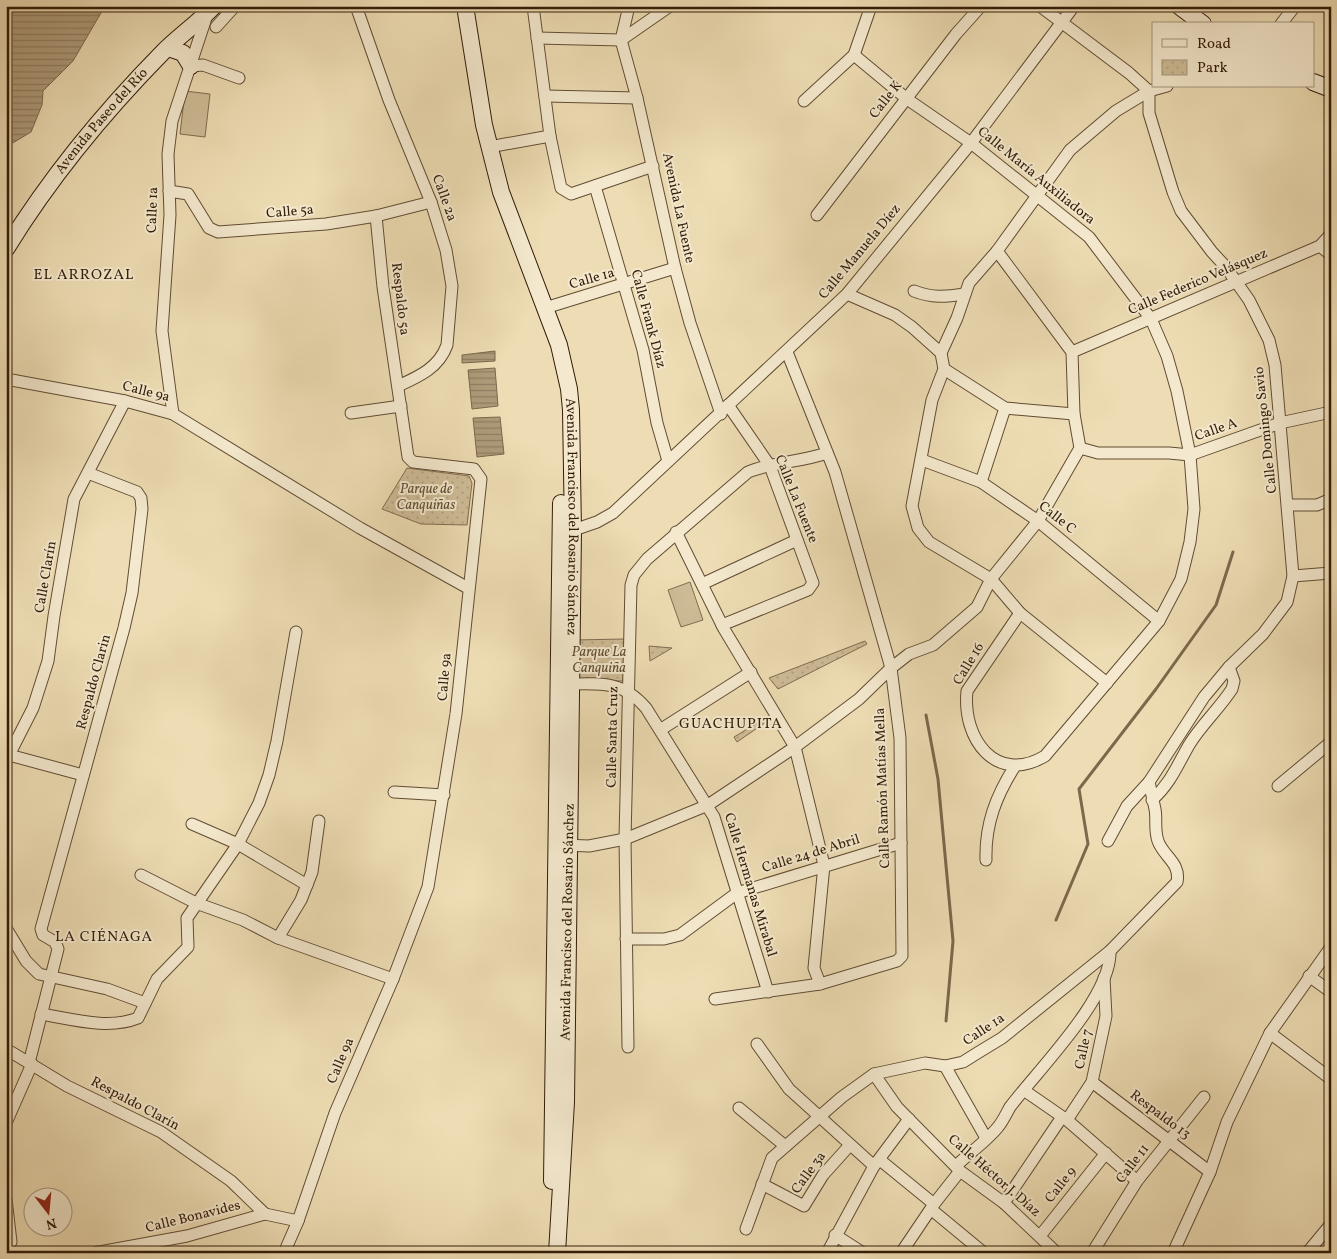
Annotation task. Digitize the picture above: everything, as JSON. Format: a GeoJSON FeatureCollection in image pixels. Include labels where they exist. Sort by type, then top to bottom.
{"type":"FeatureCollection","features":[{"type":"Feature","properties":{"kind":"main road","name":"Avenida Francisco del Rosario Sánchez"},"geometry":{"type":"LineString","coordinates":[[457,6],[467,79],[486,173],[543,326],[560,396],[567,532],[571,684],[563,845]]}},
{"type":"Feature","properties":{"kind":"main road","name":"Avenida Francisco del Rosario Sánchez"},"geometry":{"type":"LineString","coordinates":[[465,6],[484,125],[501,192],[559,345],[569,389],[557,1253]]}},
{"type":"Feature","properties":{"kind":"main road"},"geometry":{"type":"LineString","coordinates":[[1180,6],[1200,22]]}},
{"type":"Feature","properties":{"kind":"main road","name":"Avenida Paseo del Río"},"geometry":{"type":"LineString","coordinates":[[6,249],[52,178],[94,125],[168,48],[212,15]]}},
{"type":"Feature","properties":{"kind":"main road"},"geometry":{"type":"LineString","coordinates":[[168,48],[183,53],[191,66]]}},
{"type":"Feature","properties":{"kind":"main road"},"geometry":{"type":"LineString","coordinates":[[1314,82],[1331,89]]}},
{"type":"Feature","properties":{"kind":"main road","name":"Avenida Francisco del Rosario Sánchez"},"geometry":{"type":"LineString","coordinates":[[547,1253],[557,1182]]}},
{"type":"Feature","properties":{"kind":"street"},"geometry":{"type":"LineString","coordinates":[[212,15],[235,6]]}},
{"type":"Feature","properties":{"kind":"street","name":"Calle 2a"},"geometry":{"type":"LineString","coordinates":[[356,6],[389,100],[431,202],[446,250],[452,286],[447,345],[444,354],[433,367],[398,386]]}},
{"type":"Feature","properties":{"kind":"street"},"geometry":{"type":"LineString","coordinates":[[533,6],[550,136],[561,188],[571,194],[653,166]]}},
{"type":"Feature","properties":{"kind":"street","name":"Avenida La Fuente"},"geometry":{"type":"LineString","coordinates":[[629,6],[621,40],[637,98],[675,268],[690,322],[725,410]]}},
{"type":"Feature","properties":{"kind":"street"},"geometry":{"type":"LineString","coordinates":[[536,38],[621,40],[670,6]]}},
{"type":"Feature","properties":{"kind":"street"},"geometry":{"type":"LineString","coordinates":[[804,102],[854,55],[871,6]]}},
{"type":"Feature","properties":{"kind":"street","name":"Calle K"},"geometry":{"type":"LineString","coordinates":[[817,215],[981,6]]}},
{"type":"Feature","properties":{"kind":"street"},"geometry":{"type":"LineString","coordinates":[[1040,6],[1129,73],[1149,91]]}},
{"type":"Feature","properties":{"kind":"street","name":"Calle Manuela Díez"},"geometry":{"type":"LineString","coordinates":[[567,532],[597,522],[613,513],[847,294],[971,142],[1074,6]]}},
{"type":"Feature","properties":{"kind":"street"},"geometry":{"type":"LineString","coordinates":[[1283,22],[1295,6]]}},
{"type":"Feature","properties":{"kind":"street","name":"Calle 1a"},"geometry":{"type":"LineString","coordinates":[[172,414],[162,331],[169,191],[168,154],[172,121],[191,66],[212,15]]}},
{"type":"Feature","properties":{"kind":"street","name":"Calle María Auxiliadora"},"geometry":{"type":"LineString","coordinates":[[854,55],[907,99],[971,142],[1089,237],[1151,319],[1167,356],[1190,455],[1194,510],[1190,542],[1181,579],[1159,621],[1107,683]]}},
{"type":"Feature","properties":{"kind":"street"},"geometry":{"type":"LineString","coordinates":[[191,66],[203,65],[239,78]]}},
{"type":"Feature","properties":{"kind":"street"},"geometry":{"type":"LineString","coordinates":[[986,860],[985,842],[992,809],[1015,766],[1030,763],[1045,756],[1107,683],[1020,613],[992,579],[929,542],[918,528],[912,506],[932,400],[944,369],[941,353],[957,318],[969,282],[997,251],[1070,150],[1116,111],[1149,91],[1160,88]]}},
{"type":"Feature","properties":{"kind":"street","name":"Calle Domingo Savio"},"geometry":{"type":"LineString","coordinates":[[1108,841],[1127,806],[1149,782],[1204,697],[1229,667],[1263,634],[1287,602],[1293,576],[1275,365],[1269,340],[1248,300],[1226,266],[1195,232],[1178,205],[1149,113],[1149,91]]}},
{"type":"Feature","properties":{"kind":"street"},"geometry":{"type":"LineString","coordinates":[[545,96],[637,98]]}},
{"type":"Feature","properties":{"kind":"street"},"geometry":{"type":"LineString","coordinates":[[489,147],[550,136]]}},
{"type":"Feature","properties":{"kind":"street","name":"Calle Frank Díaz"},"geometry":{"type":"LineString","coordinates":[[595,186],[643,350],[657,423],[668,461]]}},
{"type":"Feature","properties":{"kind":"street","name":"Calle 5a"},"geometry":{"type":"LineString","coordinates":[[169,191],[188,194],[212,231],[294,228],[376,216],[431,202]]}},
{"type":"Feature","properties":{"kind":"street","name":"Respaldo 5a"},"geometry":{"type":"LineString","coordinates":[[376,216],[383,287],[410,460],[474,469],[481,479],[468,588]]}},
{"type":"Feature","properties":{"kind":"street","name":"Calle Federico Velásquez"},"geometry":{"type":"LineString","coordinates":[[1072,352],[1320,246],[1331,234]]}},
{"type":"Feature","properties":{"kind":"street"},"geometry":{"type":"LineString","coordinates":[[1320,246],[1331,255]]}},
{"type":"Feature","properties":{"kind":"street"},"geometry":{"type":"LineString","coordinates":[[563,845],[589,846],[626,838],[708,805],[795,747],[859,699],[891,668],[909,654],[933,644],[977,607],[992,579],[1038,520],[1080,448],[1074,414],[1072,352],[997,251]]}},
{"type":"Feature","properties":{"kind":"street","name":"Calle 1a"},"geometry":{"type":"LineString","coordinates":[[545,308],[675,268]]}},
{"type":"Feature","properties":{"kind":"street"},"geometry":{"type":"LineString","coordinates":[[914,291],[928,296],[943,298],[964,294]]}},
{"type":"Feature","properties":{"kind":"street"},"geometry":{"type":"LineString","coordinates":[[847,294],[895,315],[912,327],[941,353]]}},
{"type":"Feature","properties":{"kind":"street","name":"Calle Ramón Matías Mella"},"geometry":{"type":"LineString","coordinates":[[715,999],[820,984],[900,959],[900,738],[891,668],[849,517],[827,453],[787,352]]}},
{"type":"Feature","properties":{"kind":"street"},"geometry":{"type":"LineString","coordinates":[[944,369],[1005,408],[1074,414]]}},
{"type":"Feature","properties":{"kind":"street","name":"Calle 9a"},"geometry":{"type":"LineString","coordinates":[[6,379],[125,402],[172,414],[360,528],[468,588],[456,714],[428,886],[393,979],[335,1113],[298,1220],[284,1253]]}},
{"type":"Feature","properties":{"kind":"street","name":"Calle Clarín"},"geometry":{"type":"LineString","coordinates":[[8,758],[33,708],[48,661],[54,616],[68,544],[70,514],[74,499],[125,402]]}},
{"type":"Feature","properties":{"kind":"street"},"geometry":{"type":"LineString","coordinates":[[351,413],[401,406]]}},
{"type":"Feature","properties":{"kind":"street"},"geometry":{"type":"LineString","coordinates":[[982,482],[1005,408]]}},
{"type":"Feature","properties":{"kind":"street","name":"Calle La Fuente"},"geometry":{"type":"LineString","coordinates":[[722,625],[808,590],[813,583],[770,466],[725,410]]}},
{"type":"Feature","properties":{"kind":"street","name":"Calle A"},"geometry":{"type":"LineString","coordinates":[[1080,448],[1098,453],[1169,452],[1190,455],[1280,424],[1331,412]]}},
{"type":"Feature","properties":{"kind":"street","name":"Calle Santa Cruz"},"geometry":{"type":"LineString","coordinates":[[628,1047],[626,838],[631,585],[634,575],[647,559],[676,532],[748,472],[770,466],[808,460],[827,453]]}},
{"type":"Feature","properties":{"kind":"street","name":"Calle C"},"geometry":{"type":"LineString","coordinates":[[922,460],[982,482],[1038,520],[1159,621]]}},
{"type":"Feature","properties":{"kind":"street","name":"Respaldo Clarin"},"geometry":{"type":"LineString","coordinates":[[50,977],[58,949],[54,942],[43,935],[41,929],[124,628],[132,593],[142,508],[141,498],[137,492],[88,473]]}},
{"type":"Feature","properties":{"kind":"street"},"geometry":{"type":"LineString","coordinates":[[1288,505],[1317,504],[1331,499]]}},
{"type":"Feature","properties":{"kind":"street"},"geometry":{"type":"LineString","coordinates":[[676,532],[722,625],[752,672],[795,747],[824,864],[814,968],[820,984]]}},
{"type":"Feature","properties":{"kind":"street"},"geometry":{"type":"LineString","coordinates":[[702,584],[797,540]]}},
{"type":"Feature","properties":{"kind":"street"},"geometry":{"type":"LineString","coordinates":[[1293,576],[1331,573]]}},
{"type":"Feature","properties":{"kind":"street","name":"Calle 16"},"geometry":{"type":"LineString","coordinates":[[1015,766],[988,754],[974,740],[966,703],[967,691],[1020,613]]}},
{"type":"Feature","properties":{"kind":"street"},"geometry":{"type":"LineString","coordinates":[[41,1014],[96,1023],[118,1023],[138,1018],[157,979],[188,947],[187,918],[238,844],[259,802],[269,775],[278,741],[296,632]]}},
{"type":"Feature","properties":{"kind":"street"},"geometry":{"type":"LineString","coordinates":[[1152,800],[1165,788],[1176,772],[1189,745],[1232,690],[1234,681],[1229,667]]}},
{"type":"Feature","properties":{"kind":"street"},"geometry":{"type":"LineString","coordinates":[[660,730],[752,672]]}},
{"type":"Feature","properties":{"kind":"street","name":"Calle Hermanas Mirabal"},"geometry":{"type":"LineString","coordinates":[[571,684],[608,683],[637,697],[646,708],[708,805],[727,854],[737,893],[768,992]]}},
{"type":"Feature","properties":{"kind":"street"},"geometry":{"type":"LineString","coordinates":[[1278,786],[1331,742]]}},
{"type":"Feature","properties":{"kind":"street"},"geometry":{"type":"LineString","coordinates":[[8,758],[83,775]]}},
{"type":"Feature","properties":{"kind":"street"},"geometry":{"type":"LineString","coordinates":[[1149,782],[1152,800]]}},
{"type":"Feature","properties":{"kind":"street"},"geometry":{"type":"LineString","coordinates":[[394,792],[444,795]]}},
{"type":"Feature","properties":{"kind":"street","name":"Calle 1a"},"geometry":{"type":"LineString","coordinates":[[746,1229],[772,1158],[784,1145],[842,1097],[874,1074],[925,1063],[945,1066],[963,1062],[1002,1038],[1110,951],[1177,882],[1179,875],[1174,863],[1158,842],[1152,800]]}},
{"type":"Feature","properties":{"kind":"street"},"geometry":{"type":"LineString","coordinates":[[278,938],[307,885],[312,872],[320,821]]}},
{"type":"Feature","properties":{"kind":"street"},"geometry":{"type":"LineString","coordinates":[[192,824],[238,844],[307,885]]}},
{"type":"Feature","properties":{"kind":"street","name":"Calle 24 de Abril"},"geometry":{"type":"LineString","coordinates":[[626,939],[664,939],[680,936],[737,893],[824,864],[901,843]]}},
{"type":"Feature","properties":{"kind":"street"},"geometry":{"type":"LineString","coordinates":[[141,876],[196,903],[243,920],[278,938],[393,979]]}},
{"type":"Feature","properties":{"kind":"street"},"geometry":{"type":"LineString","coordinates":[[6,928],[31,968],[39,974],[107,989],[145,1003]]}},
{"type":"Feature","properties":{"kind":"street"},"geometry":{"type":"LineString","coordinates":[[1173,1253],[1210,1172],[1227,1122],[1270,1033],[1331,947]]}},
{"type":"Feature","properties":{"kind":"street"},"geometry":{"type":"LineString","coordinates":[[901,1253],[958,1168],[998,1128],[1010,1108],[1085,1013],[1104,978],[1110,959],[1110,951]]}},
{"type":"Feature","properties":{"kind":"street"},"geometry":{"type":"LineString","coordinates":[[1309,976],[1331,992]]}},
{"type":"Feature","properties":{"kind":"street"},"geometry":{"type":"LineString","coordinates":[[6,1123],[30,1064],[50,977]]}},
{"type":"Feature","properties":{"kind":"street","name":"Calle 7"},"geometry":{"type":"LineString","coordinates":[[1004,1203],[1092,1082],[1106,1016],[1104,978]]}},
{"type":"Feature","properties":{"kind":"street"},"geometry":{"type":"LineString","coordinates":[[1270,1033],[1331,1079]]}},
{"type":"Feature","properties":{"kind":"street"},"geometry":{"type":"LineString","coordinates":[[757,1044],[783,1083],[850,1144],[933,1207],[984,1253]]}},
{"type":"Feature","properties":{"kind":"street","name":"Respaldo Clarín"},"geometry":{"type":"LineString","coordinates":[[6,1049],[67,1086],[161,1132],[231,1181],[265,1214]]}},
{"type":"Feature","properties":{"kind":"street"},"geometry":{"type":"LineString","coordinates":[[945,1066],[986,1138]]}},
{"type":"Feature","properties":{"kind":"street","name":"Calle Héctor J. Díaz"},"geometry":{"type":"LineString","coordinates":[[874,1074],[909,1119],[958,1168],[1004,1203],[1057,1253]]}},
{"type":"Feature","properties":{"kind":"street","name":"Respaldo 13"},"geometry":{"type":"LineString","coordinates":[[1092,1082],[1210,1172]]}},
{"type":"Feature","properties":{"kind":"street"},"geometry":{"type":"LineString","coordinates":[[1025,1090],[1064,1118],[1137,1181]]}},
{"type":"Feature","properties":{"kind":"street","name":"Calle 11"},"geometry":{"type":"LineString","coordinates":[[1092,1253],[1137,1181],[1204,1097]]}},
{"type":"Feature","properties":{"kind":"street"},"geometry":{"type":"LineString","coordinates":[[739,1108],[784,1145]]}},
{"type":"Feature","properties":{"kind":"street"},"geometry":{"type":"LineString","coordinates":[[827,1253],[877,1163],[909,1119]]}},
{"type":"Feature","properties":{"kind":"street","name":"Calle 3a"},"geometry":{"type":"LineString","coordinates":[[762,1184],[804,1206],[823,1175],[850,1144]]}},
{"type":"Feature","properties":{"kind":"street","name":"Calle 9"},"geometry":{"type":"LineString","coordinates":[[1040,1236],[1106,1153]]}},
{"type":"Feature","properties":{"kind":"street"},"geometry":{"type":"LineString","coordinates":[[6,1199],[10,1246]]}},
{"type":"Feature","properties":{"kind":"street","name":"Calle Bonavides"},"geometry":{"type":"LineString","coordinates":[[94,1253],[188,1236],[265,1214],[298,1220]]}},
{"type":"Feature","properties":{"kind":"street"},"geometry":{"type":"LineString","coordinates":[[1307,1253],[1331,1224]]}},
{"type":"Feature","properties":{"kind":"street"},"geometry":{"type":"LineString","coordinates":[[835,1236],[863,1253]]}},
{"type":"Feature","properties":{"kind":"green space"},"geometry":{"type":"Polygon","coordinates":[[[185,91],[210,94],[205,137],[180,134],[185,91]]]}},
{"type":"Feature","properties":{"kind":"green space","name":"Parque de Canquiñas"},"geometry":{"type":"Polygon","coordinates":[[[407,468],[469,476],[472,483],[467,525],[421,524],[382,509],[407,468]]]}},
{"type":"Feature","properties":{"kind":"green space"},"geometry":{"type":"Polygon","coordinates":[[[690,582],[703,620],[681,627],[668,590],[690,582]]]}},
{"type":"Feature","properties":{"kind":"green space","name":"Parque La Canquiña"},"geometry":{"type":"Polygon","coordinates":[[[625,639],[623,681],[572,680],[574,640],[625,639]]]}},
{"type":"Feature","properties":{"kind":"green space"},"geometry":{"type":"Polygon","coordinates":[[[865,641],[867,644],[778,689],[769,678],[865,641]]]}},
{"type":"Feature","properties":{"kind":"green space"},"geometry":{"type":"Polygon","coordinates":[[[649,646],[672,648],[650,661],[649,646]]]}},
{"type":"Feature","properties":{"kind":"green space"},"geometry":{"type":"Polygon","coordinates":[[[764,719],[766,722],[737,742],[734,737],[764,719]]]}},
{"type":"Feature","properties":{"kind":"shaded area"},"geometry":{"type":"Polygon","coordinates":[[[6,6],[105,6],[73,61],[43,91],[42,105],[31,132],[6,147],[6,6]]]}},
{"type":"Feature","properties":{"kind":"shaded area"},"geometry":{"type":"Polygon","coordinates":[[[495,351],[495,361],[462,363],[462,355],[495,351]]]}},
{"type":"Feature","properties":{"kind":"shaded area"},"geometry":{"type":"Polygon","coordinates":[[[495,368],[498,406],[472,409],[468,370],[495,368]]]}},
{"type":"Feature","properties":{"kind":"shaded area"},"geometry":{"type":"Polygon","coordinates":[[[500,417],[504,454],[477,457],[473,418],[500,417]]]}},
{"type":"Feature","properties":{"kind":"waterway"},"geometry":{"type":"LineString","coordinates":[[1056,920],[1088,844],[1079,789],[1156,689],[1216,605],[1233,552]]}},
{"type":"Feature","properties":{"kind":"waterway"},"geometry":{"type":"LineString","coordinates":[[926,715],[938,779],[953,941],[946,1021]]}},
{"type":"Feature","properties":{"kind":"district","name":"EL ARROZAL"},"geometry":{"type":"Point","coordinates":[84,275]}},
{"type":"Feature","properties":{"kind":"district","name":"GUACHUPITA"},"geometry":{"type":"Point","coordinates":[731,724]}},
{"type":"Feature","properties":{"kind":"district","name":"LA CIÉNAGA"},"geometry":{"type":"Point","coordinates":[104,937]}}]}
